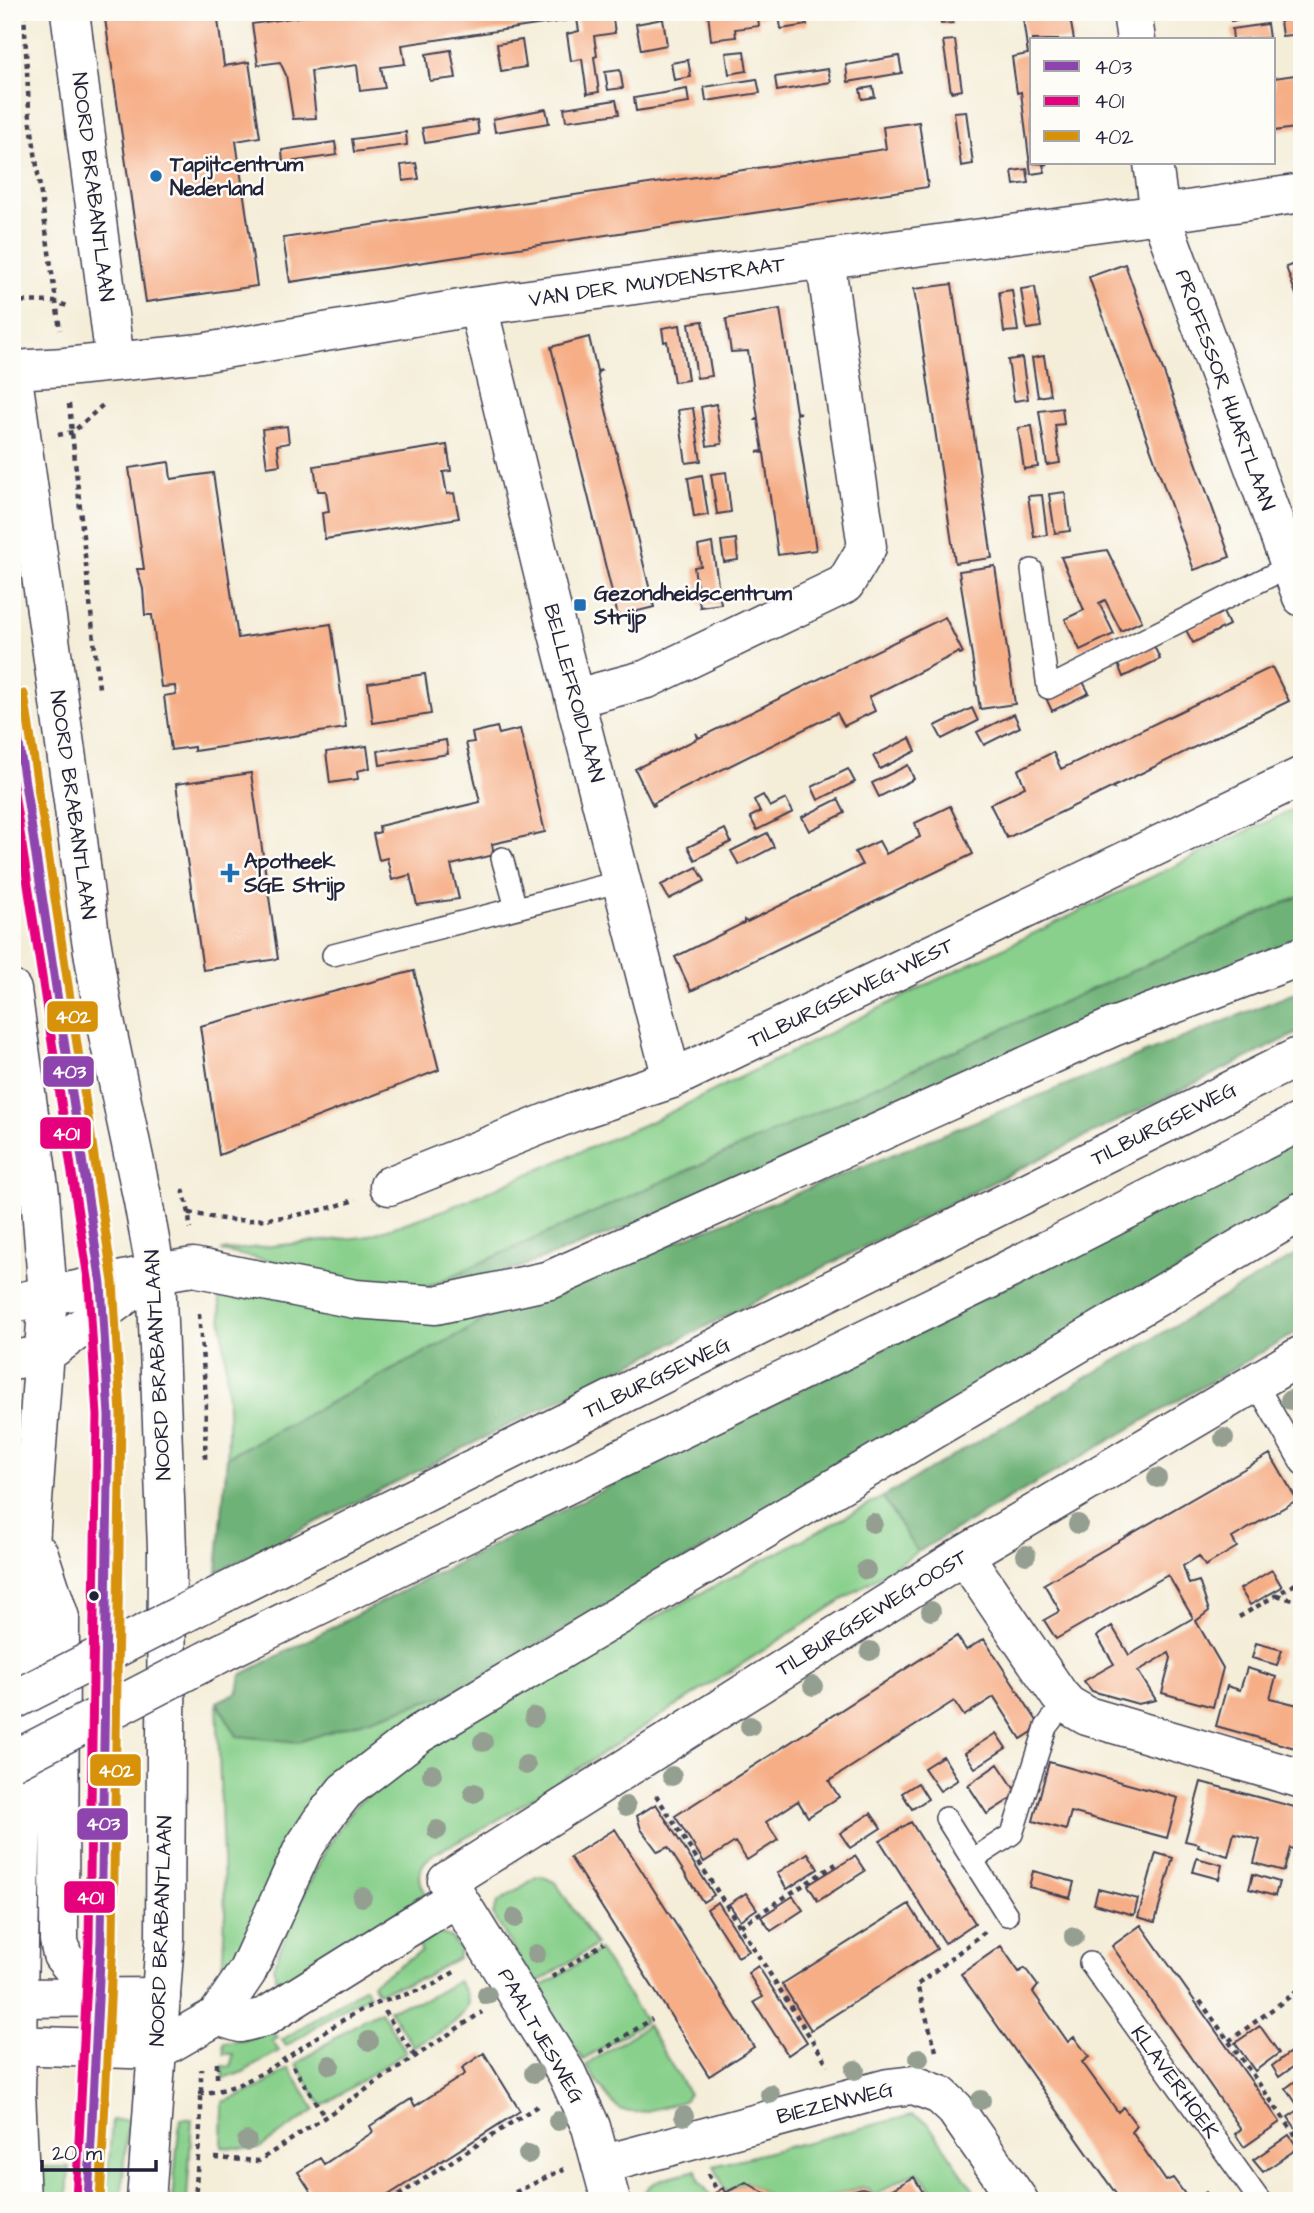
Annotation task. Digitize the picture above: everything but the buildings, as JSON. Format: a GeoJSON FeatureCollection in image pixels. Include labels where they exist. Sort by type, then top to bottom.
{"type":"FeatureCollection","features":[{"type":"Feature","properties":{"kind":"main road","name":"NOORD BRABANTLAAN"},"geometry":{"type":"LineString","coordinates":[[70,12],[116,361]]}},
{"type":"Feature","properties":{"kind":"main road"},"geometry":{"type":"LineString","coordinates":[[1132,12],[1136,38]]}},
{"type":"Feature","properties":{"kind":"main road","name":"PROFESSOR HUARTLAAN"},"geometry":{"type":"LineString","coordinates":[[1153,164],[1160,214],[1296,581]]}},
{"type":"Feature","properties":{"kind":"main road","name":"VAN DER MUYDENSTRAAT"},"geometry":{"type":"LineString","coordinates":[[12,371],[201,353],[478,306],[1302,193]]}},
{"type":"Feature","properties":{"kind":"main road"},"geometry":{"type":"LineString","coordinates":[[576,698],[647,678],[845,584],[867,547],[825,260]]}},
{"type":"Feature","properties":{"kind":"main road","name":"BELLEFROIDLAAN"},"geometry":{"type":"LineString","coordinates":[[478,306],[554,618],[672,1079]]}},
{"type":"Feature","properties":{"kind":"main road","name":"NOORD BRABANTLAAN"},"geometry":{"type":"LineString","coordinates":[[12,371],[74,801],[89,927],[102,1006],[156,1273],[167,1549],[165,1939],[146,2201]]}},
{"type":"Feature","properties":{"kind":"main road","name":"TILBURGSEWEG-WEST"},"geometry":{"type":"LineString","coordinates":[[389,1186],[576,1111],[672,1079],[1302,776]]}},
{"type":"Feature","properties":{"kind":"main road"},"geometry":{"type":"LineString","coordinates":[[28,1358],[102,1298],[156,1273],[193,1267],[355,1298],[436,1305],[551,1280],[1113,1027],[1302,956]]}},
{"type":"Feature","properties":{"kind":"main road"},"geometry":{"type":"LineString","coordinates":[[12,990],[40,1194],[30,1299],[28,1358],[31,1528],[15,1998],[21,2201]]}},
{"type":"Feature","properties":{"kind":"main road","name":"TILBURGSEWEG"},"geometry":{"type":"LineString","coordinates":[[12,1701],[1302,1055]]}},
{"type":"Feature","properties":{"kind":"main road"},"geometry":{"type":"LineString","coordinates":[[12,1761],[223,1652],[982,1283],[1302,1121]]}},
{"type":"Feature","properties":{"kind":"main road"},"geometry":{"type":"LineString","coordinates":[[15,2045],[158,2050],[217,2016],[247,1972],[303,1849],[322,1820],[345,1791],[419,1734],[1302,1211]]}},
{"type":"Feature","properties":{"kind":"main road"},"geometry":{"type":"LineString","coordinates":[[30,1299],[102,1298]]}},
{"type":"Feature","properties":{"kind":"main road","name":"TILBURGSEWEG-OOST"},"geometry":{"type":"LineString","coordinates":[[217,2016],[240,2023],[265,2017],[452,1889],[964,1555],[1302,1355]]}},
{"type":"Feature","properties":{"kind":"main road"},"geometry":{"type":"LineString","coordinates":[[31,1528],[60,1618],[59,1940],[62,1955],[98,1999],[158,2050]]}},
{"type":"Feature","properties":{"kind":"main road"},"geometry":{"type":"LineString","coordinates":[[964,1555],[1059,1695],[1068,1704],[1087,1716],[1302,1779]]}},
{"type":"Feature","properties":{"kind":"main road","name":"PAALTJESWEG"},"geometry":{"type":"LineString","coordinates":[[452,1889],[567,2074],[591,2127],[592,2178]]}},
{"type":"Feature","properties":{"kind":"main road"},"geometry":{"type":"LineString","coordinates":[[15,1998],[161,1997]]}},
{"type":"Feature","properties":{"kind":"main road","name":"BIEZENWEG"},"geometry":{"type":"LineString","coordinates":[[592,2178],[888,2088],[914,2085],[940,2095],[955,2109],[1019,2201]]}},
{"type":"Feature","properties":{"kind":"lane","name":"PROFESSOR HUARTLAAN"},"geometry":{"type":"LineString","coordinates":[[1032,570],[1048,688],[1296,581]]}},
{"type":"Feature","properties":{"kind":"lane","name":"NOORD BRABANTLAAN"},"geometry":{"type":"LineString","coordinates":[[12,696],[102,1298],[110,1434],[98,1999],[88,2201]]}},
{"type":"Feature","properties":{"kind":"lane"},"geometry":{"type":"LineString","coordinates":[[502,858],[516,908]]}},
{"type":"Feature","properties":{"kind":"lane"},"geometry":{"type":"LineString","coordinates":[[334,955],[622,881]]}},
{"type":"Feature","properties":{"kind":"lane"},"geometry":{"type":"LineString","coordinates":[[1255,1382],[1302,1464]]}},
{"type":"Feature","properties":{"kind":"lane"},"geometry":{"type":"LineString","coordinates":[[972,1860],[1012,1834],[1046,1727],[1068,1704]]}},
{"type":"Feature","properties":{"kind":"lane"},"geometry":{"type":"LineString","coordinates":[[946,1818],[1007,1915]]}},
{"type":"Feature","properties":{"kind":"lane","name":"KLAVERHOEK"},"geometry":{"type":"LineString","coordinates":[[1090,1963],[1260,2201]]}},
{"type":"Feature","properties":{"kind":"path","name":"NOORD BRABANTLAAN"},"geometry":{"type":"LineString","coordinates":[[24,12],[29,110],[65,367],[99,688]]}},
{"type":"Feature","properties":{"kind":"path"},"geometry":{"type":"LineString","coordinates":[[12,300],[56,302]]}},
{"type":"Feature","properties":{"kind":"path"},"geometry":{"type":"LineString","coordinates":[[180,1184],[189,1213],[234,1220],[284,1216],[345,1204],[389,1186]]}},
{"type":"Feature","properties":{"kind":"path"},"geometry":{"type":"LineString","coordinates":[[1239,1617],[1302,1580]]}},
{"type":"Feature","properties":{"kind":"path"},"geometry":{"type":"LineString","coordinates":[[1277,1595],[1302,1603]]}},
{"type":"Feature","properties":{"kind":"path"},"geometry":{"type":"LineString","coordinates":[[655,1794],[831,2070]]}},
{"type":"Feature","properties":{"kind":"path"},"geometry":{"type":"LineString","coordinates":[[740,1927],[836,1864]]}},
{"type":"Feature","properties":{"kind":"path"},"geometry":{"type":"LineString","coordinates":[[936,2055],[917,1985],[1007,1915]]}},
{"type":"Feature","properties":{"kind":"path"},"geometry":{"type":"LineString","coordinates":[[545,1981],[604,1943]]}},
{"type":"Feature","properties":{"kind":"path"},"geometry":{"type":"LineString","coordinates":[[195,2201],[200,2093],[217,2092],[242,2083],[352,2015],[379,2002],[432,1985],[490,1950]]}},
{"type":"Feature","properties":{"kind":"path"},"geometry":{"type":"LineString","coordinates":[[1229,2041],[1302,1990]]}},
{"type":"Feature","properties":{"kind":"path"},"geometry":{"type":"LineString","coordinates":[[1200,2001],[1302,2144]]}},
{"type":"Feature","properties":{"kind":"path"},"geometry":{"type":"LineString","coordinates":[[384,2011],[416,2058]]}},
{"type":"Feature","properties":{"kind":"path"},"geometry":{"type":"LineString","coordinates":[[215,2158],[260,2161],[483,2011]]}},
{"type":"Feature","properties":{"kind":"path"},"geometry":{"type":"LineString","coordinates":[[591,2058],[652,2019]]}},
{"type":"Feature","properties":{"kind":"path"},"geometry":{"type":"LineString","coordinates":[[293,2066],[325,2117]]}},
{"type":"Feature","properties":{"kind":"path"},"geometry":{"type":"LineString","coordinates":[[390,2201],[542,2103]]}},
{"type":"Feature","properties":{"kind":"path"},"geometry":{"type":"LineString","coordinates":[[497,2201],[592,2178]]}},
{"type":"Feature","properties":{"kind":"green space"},"geometry":{"type":"Polygon","coordinates":[[[1302,805],[1302,895],[425,1288],[367,1283],[221,1251],[364,1237],[447,1209],[659,1118],[928,984],[1302,805]]]}},
{"type":"Feature","properties":{"kind":"green space"},"geometry":{"type":"Polygon","coordinates":[[[1302,895],[1302,954],[631,1226],[491,1278],[425,1288],[1302,895]]]}},
{"type":"Feature","properties":{"kind":"green space"},"geometry":{"type":"Polygon","coordinates":[[[1302,990],[1302,1031],[1019,1169],[217,1572],[227,1457],[488,1317],[1302,990]]]}},
{"type":"Feature","properties":{"kind":"green space"},"geometry":{"type":"Polygon","coordinates":[[[1302,1138],[1302,1199],[462,1690],[298,1742],[237,1736],[217,1702],[238,1692],[241,1675],[414,1585],[1302,1138]]]}},
{"type":"Feature","properties":{"kind":"green space"},"geometry":{"type":"Polygon","coordinates":[[[1302,1251],[1302,1329],[917,1552],[883,1497],[1302,1251]]]}},
{"type":"Feature","properties":{"kind":"green space"},"geometry":{"type":"Polygon","coordinates":[[[218,1287],[375,1314],[488,1317],[227,1457],[225,1350],[218,1287]]]}},
{"type":"Feature","properties":{"kind":"green space"},"geometry":{"type":"Polygon","coordinates":[[[883,1497],[917,1552],[509,1813],[437,1852],[423,1864],[420,1872],[426,1894],[287,1986],[277,1980],[273,1967],[294,1915],[325,1851],[341,1826],[356,1805],[452,1725],[883,1497]]]}},
{"type":"Feature","properties":{"kind":"green space"},"geometry":{"type":"Polygon","coordinates":[[[462,1690],[393,1731],[356,1761],[222,1978],[225,1913],[217,1702],[237,1736],[462,1690]]]}},
{"type":"Feature","properties":{"kind":"green space"},"geometry":{"type":"Polygon","coordinates":[[[542,1876],[556,1883],[596,1945],[535,1984],[493,1915],[497,1903],[542,1876]]]}},
{"type":"Feature","properties":{"kind":"green space"},"geometry":{"type":"Polygon","coordinates":[[[432,1930],[452,1938],[460,1950],[458,1958],[422,1978],[378,1992],[372,1983],[421,1951],[416,1939],[432,1930]]]}},
{"type":"Feature","properties":{"kind":"green space"},"geometry":{"type":"Polygon","coordinates":[[[599,1950],[645,2021],[583,2060],[538,1989],[599,1950]]]}},
{"type":"Feature","properties":{"kind":"green space"},"geometry":{"type":"Polygon","coordinates":[[[458,1981],[467,1996],[468,2004],[464,2012],[449,2026],[413,2047],[389,2009],[428,1998],[458,1981]]]}},
{"type":"Feature","properties":{"kind":"green space"},"geometry":{"type":"Polygon","coordinates":[[[365,1987],[370,1995],[351,2004],[286,2046],[282,2040],[365,1987]]]}},
{"type":"Feature","properties":{"kind":"green space"},"geometry":{"type":"Polygon","coordinates":[[[381,2011],[406,2052],[322,2106],[296,2064],[364,2019],[381,2011]]]}},
{"type":"Feature","properties":{"kind":"green space"},"geometry":{"type":"Polygon","coordinates":[[[647,2025],[689,2094],[684,2101],[663,2107],[647,2111],[624,2111],[608,2097],[586,2065],[647,2025]]]}},
{"type":"Feature","properties":{"kind":"green space"},"geometry":{"type":"Polygon","coordinates":[[[272,2031],[278,2038],[272,2041],[279,2051],[243,2072],[223,2079],[223,2066],[231,2067],[233,2054],[224,2054],[223,2043],[246,2040],[272,2031]]]}},
{"type":"Feature","properties":{"kind":"green space"},"geometry":{"type":"Polygon","coordinates":[[[289,2068],[315,2110],[258,2149],[222,2147],[223,2102],[257,2089],[289,2068]]]}},
{"type":"Feature","properties":{"kind":"green space"},"geometry":{"type":"Polygon","coordinates":[[[912,2115],[927,2122],[981,2201],[943,2201],[917,2173],[874,2196],[869,2189],[861,2187],[815,2201],[778,2201],[746,2182],[726,2192],[714,2166],[912,2115]]]}},
{"type":"Feature","properties":{"kind":"green space"},"geometry":{"type":"Polygon","coordinates":[[[180,2119],[192,2119],[187,2201],[172,2201],[180,2119]]]}},
{"type":"Feature","properties":{"kind":"green space"},"geometry":{"type":"Polygon","coordinates":[[[112,2120],[128,2120],[121,2201],[106,2201],[112,2120]]]}},
{"type":"Feature","properties":{"kind":"green space"},"geometry":{"type":"Polygon","coordinates":[[[35,2167],[69,2167],[67,2201],[37,2201],[35,2167]]]}},
{"type":"Feature","properties":{"kind":"green space"},"geometry":{"type":"Polygon","coordinates":[[[697,2170],[700,2182],[714,2199],[640,2201],[643,2193],[655,2182],[697,2170]]]}},
{"type":"Feature","properties":{"kind":"transit line","name":"402"},"geometry":{"type":"LineString","coordinates":[[24,694],[113,1282],[121,1415],[113,1940],[100,2201]]}},
{"type":"Feature","properties":{"kind":"transit line","name":"403"},"geometry":{"type":"LineString","coordinates":[[12,698],[101,1284],[109,1416],[101,1940],[88,2201]]}},
{"type":"Feature","properties":{"kind":"transit line","name":"401"},"geometry":{"type":"LineString","coordinates":[[12,780],[89,1285],[97,1416],[89,1940],[76,2201]]}},
{"type":"Feature","properties":{"kind":"place","name":"Tapijtcentrum Nederland"},"geometry":{"type":"Point","coordinates":[156,176]}},
{"type":"Feature","properties":{"kind":"place","name":"Gezondheidscentrum Strijp"},"geometry":{"type":"Point","coordinates":[580,605]}},
{"type":"Feature","properties":{"kind":"place","name":"Apotheek SGE Strijp"},"geometry":{"type":"Point","coordinates":[230,873]}}]}
